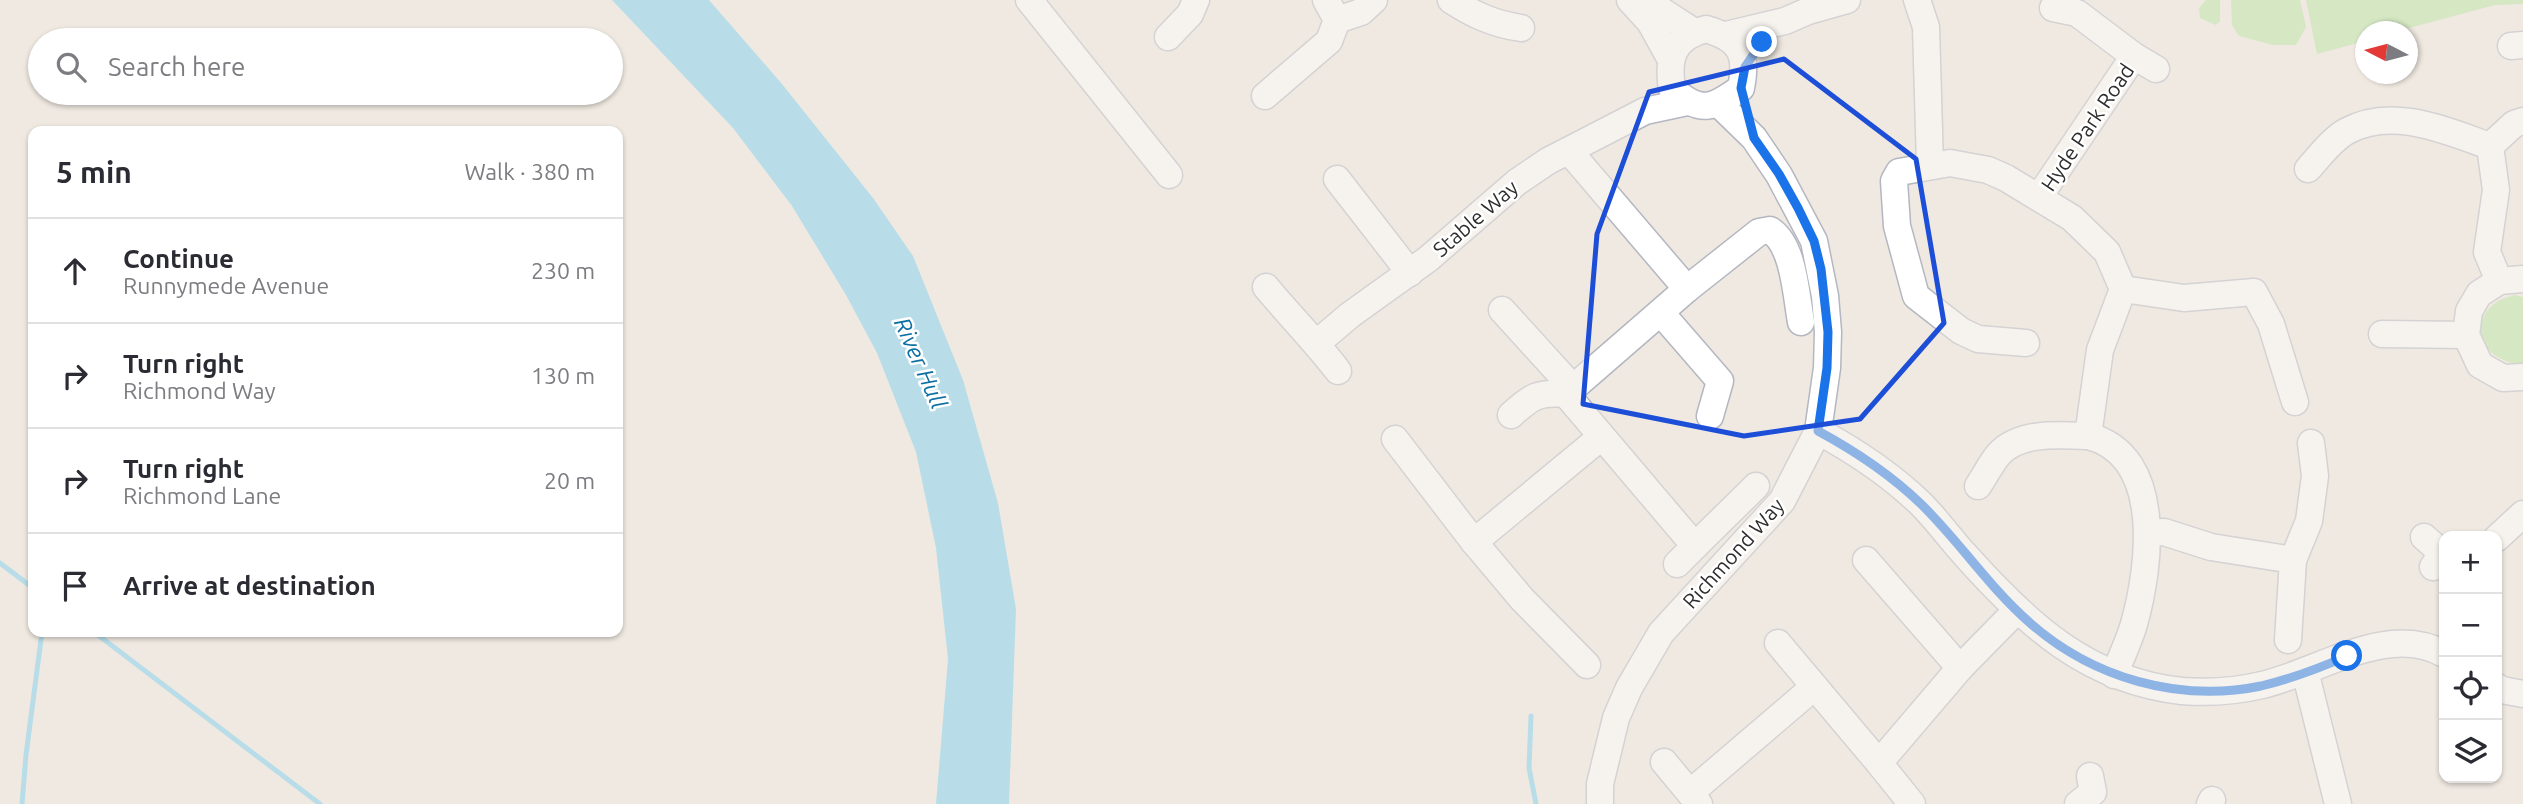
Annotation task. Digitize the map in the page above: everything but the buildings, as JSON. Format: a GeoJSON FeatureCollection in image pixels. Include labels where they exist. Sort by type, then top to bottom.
{"type":"FeatureCollection","features":[{"type":"Feature","properties":{"kind":"street"},"geometry":{"type":"LineString","coordinates":[[1168,37],[1190,14],[1196,0]]}},
{"type":"Feature","properties":{"kind":"street"},"geometry":{"type":"LineString","coordinates":[[1265,96],[1329,41],[1332,10],[1361,12],[1374,0]]}},
{"type":"Feature","properties":{"kind":"street"},"geometry":{"type":"LineString","coordinates":[[1451,0],[1479,17],[1500,25],[1521,28]]}},
{"type":"Feature","properties":{"kind":"street"},"geometry":{"type":"LineString","coordinates":[[1630,0],[1650,22],[1670,64],[1672,89],[1687,102],[1703,106],[1719,104],[1743,78],[1762,42],[1785,21]]}},
{"type":"Feature","properties":{"kind":"street"},"geometry":{"type":"LineString","coordinates":[[1645,0],[1694,32]]}},
{"type":"Feature","properties":{"kind":"street"},"geometry":{"type":"LineString","coordinates":[[1726,35],[1785,21],[1847,0]]}},
{"type":"Feature","properties":{"kind":"street"},"geometry":{"type":"LineString","coordinates":[[1917,0],[1926,27],[1930,166]]}},
{"type":"Feature","properties":{"kind":"street"},"geometry":{"type":"LineString","coordinates":[[1035,2],[1169,175]]}},
{"type":"Feature","properties":{"kind":"street","name":"Hyde Park Road"},"geometry":{"type":"LineString","coordinates":[[2039,197],[2135,56],[2077,13],[2053,8]]}},
{"type":"Feature","properties":{"kind":"street"},"geometry":{"type":"LineString","coordinates":[[1645,111],[1678,45],[1694,32],[1706,29],[1726,35],[1738,46],[1743,78]]}},
{"type":"Feature","properties":{"kind":"street","name":"Richmond Way"},"geometry":{"type":"LineString","coordinates":[[1743,78],[1754,138]]}},
{"type":"Feature","properties":{"kind":"street","name":"Stable Way"},"geometry":{"type":"LineString","coordinates":[[1317,343],[1350,315],[1410,273],[1517,181],[1548,161],[1645,111],[1687,102]]}},
{"type":"Feature","properties":{"kind":"street","name":"Richmond Way"},"geometry":{"type":"LineString","coordinates":[[1600,804],[1600,784],[1616,718],[1629,688],[1661,633],[1782,501],[1818,431],[1827,368],[1827,344],[1825,296],[1814,241],[1779,174],[1754,138],[1719,104]]}},
{"type":"Feature","properties":{"kind":"street"},"geometry":{"type":"LineString","coordinates":[[2490,145],[2514,124],[2523,121]]}},
{"type":"Feature","properties":{"kind":"street"},"geometry":{"type":"LineString","coordinates":[[2308,169],[2335,139],[2348,131],[2372,123],[2420,122],[2490,145]]}},
{"type":"Feature","properties":{"kind":"street"},"geometry":{"type":"LineString","coordinates":[[2490,145],[2496,190],[2487,252],[2511,280],[2479,294],[2469,311],[2466,335],[2480,365],[2503,378],[2523,377]]}},
{"type":"Feature","properties":{"kind":"street"},"geometry":{"type":"LineString","coordinates":[[1569,151],[1687,289]]}},
{"type":"Feature","properties":{"kind":"street","name":"Hyde Park Road"},"geometry":{"type":"LineString","coordinates":[[2026,343],[1978,339],[1961,331],[1916,296],[1897,226],[1894,181],[1899,172],[1950,163],[1987,170],[2039,197],[2072,218],[2107,252],[2123,289]]}},
{"type":"Feature","properties":{"kind":"street"},"geometry":{"type":"LineString","coordinates":[[1337,179],[1410,273]]}},
{"type":"Feature","properties":{"kind":"street"},"geometry":{"type":"LineString","coordinates":[[1511,415],[1528,400],[1543,393],[1569,391],[1687,289],[1759,232],[1770,230],[1782,239],[1785,245],[1801,322]]}},
{"type":"Feature","properties":{"kind":"street"},"geometry":{"type":"LineString","coordinates":[[1266,287],[1301,329],[1317,343],[1338,371]]}},
{"type":"Feature","properties":{"kind":"street"},"geometry":{"type":"LineString","coordinates":[[2088,436],[2100,350],[2123,289],[2184,298],[2254,292],[2271,324],[2295,402]]}},
{"type":"Feature","properties":{"kind":"street"},"geometry":{"type":"LineString","coordinates":[[1502,310],[1569,391],[1686,555],[1756,486]]}},
{"type":"Feature","properties":{"kind":"street"},"geometry":{"type":"LineString","coordinates":[[1661,313],[1720,381],[1710,416]]}},
{"type":"Feature","properties":{"kind":"street"},"geometry":{"type":"LineString","coordinates":[[2382,334],[2466,335]]}},
{"type":"Feature","properties":{"kind":"street"},"geometry":{"type":"LineString","coordinates":[[1818,431],[1861,456],[1922,505],[2031,624],[2072,653],[2114,675],[2182,691],[2216,691],[2262,685],[2378,645],[2408,642],[2439,651]]}},
{"type":"Feature","properties":{"kind":"street"},"geometry":{"type":"LineString","coordinates":[[1974,492],[2001,452],[2018,442],[2052,435],[2088,436],[2105,440],[2121,452],[2139,483],[2148,533],[2147,564],[2133,626],[2114,675]]}},
{"type":"Feature","properties":{"kind":"street"},"geometry":{"type":"LineString","coordinates":[[1474,542],[1601,437]]}},
{"type":"Feature","properties":{"kind":"street"},"geometry":{"type":"LineString","coordinates":[[1395,439],[1474,542],[1522,599],[1587,665]]}},
{"type":"Feature","properties":{"kind":"street"},"geometry":{"type":"LineString","coordinates":[[2288,640],[2293,560],[2309,521],[2315,476],[2311,443]]}},
{"type":"Feature","properties":{"kind":"street"},"geometry":{"type":"LineString","coordinates":[[2502,533],[2523,514]]}},
{"type":"Feature","properties":{"kind":"street"},"geometry":{"type":"LineString","coordinates":[[2148,533],[2164,532],[2211,547],[2293,560]]}},
{"type":"Feature","properties":{"kind":"street"},"geometry":{"type":"LineString","coordinates":[[1866,560],[1960,668]]}},
{"type":"Feature","properties":{"kind":"street"},"geometry":{"type":"LineString","coordinates":[[1879,763],[1960,668],[2017,610]]}},
{"type":"Feature","properties":{"kind":"street"},"geometry":{"type":"LineString","coordinates":[[1778,643],[1912,804]]}},
{"type":"Feature","properties":{"kind":"street"},"geometry":{"type":"LineString","coordinates":[[2305,671],[2338,804]]}},
{"type":"Feature","properties":{"kind":"street"},"geometry":{"type":"LineString","coordinates":[[1664,762],[1694,799],[1814,687]]}},
{"type":"Feature","properties":{"kind":"street"},"geometry":{"type":"LineString","coordinates":[[2502,690],[2523,694]]}},
{"type":"Feature","properties":{"kind":"street"},"geometry":{"type":"LineString","coordinates":[[2078,804],[2093,792],[2090,776]]}},
{"type":"Feature","properties":{"kind":"highlighted area"},"geometry":{"type":"Polygon","coordinates":[[[1784,59],[1916,159],[1944,323],[1860,419],[1744,436],[1583,404],[1597,234],[1649,92],[1784,59]]]}},
{"type":"Feature","properties":{"kind":"green space"},"geometry":{"type":"Polygon","coordinates":[[[2206,0],[2220,0],[2220,21],[2216,25],[2200,18],[2199,8],[2206,0]]]}},
{"type":"Feature","properties":{"kind":"green space"},"geometry":{"type":"Polygon","coordinates":[[[2231,0],[2300,0],[2306,27],[2296,45],[2273,45],[2239,36],[2232,25],[2231,0]]]}},
{"type":"Feature","properties":{"kind":"green space"},"geometry":{"type":"Polygon","coordinates":[[[2306,0],[2523,0],[2523,4],[2495,5],[2418,26],[2418,21],[2355,21],[2355,44],[2317,54],[2306,0]]]}},
{"type":"Feature","properties":{"kind":"green space"},"geometry":{"type":"Polygon","coordinates":[[[2515,295],[2523,297],[2523,364],[2499,358],[2484,343],[2481,334],[2485,313],[2496,302],[2515,295]]]}},
{"type":"Feature","properties":{"kind":"water","name":"River Hull"},"geometry":{"type":"Polygon","coordinates":[[[612,0],[709,0],[782,84],[873,198],[913,256],[963,380],[998,503],[1016,609],[1009,804],[936,804],[948,659],[936,548],[916,452],[877,353],[846,295],[792,206],[733,128],[612,0]]]}},
{"type":"Feature","properties":{"kind":"waterway"},"geometry":{"type":"LineString","coordinates":[[0,563],[28,584]]}},
{"type":"Feature","properties":{"kind":"waterway"},"geometry":{"type":"LineString","coordinates":[[22,804],[41,637]]}},
{"type":"Feature","properties":{"kind":"waterway"},"geometry":{"type":"LineString","coordinates":[[101,637],[320,804]]}},
{"type":"Feature","properties":{"kind":"waterway"},"geometry":{"type":"LineString","coordinates":[[1531,716],[1529,768],[1536,804]]}},
{"type":"Feature","properties":{"kind":"route"},"geometry":{"type":"LineString","coordinates":[[1762,42],[1745,67],[1741,88],[1754,138],[1798,208],[1814,241],[1821,269],[1828,332],[1827,368],[1818,431],[1849,447],[1922,505],[2031,624],[2072,653],[2114,675],[2182,691],[2216,691],[2262,685],[2347,656]]}}]}
